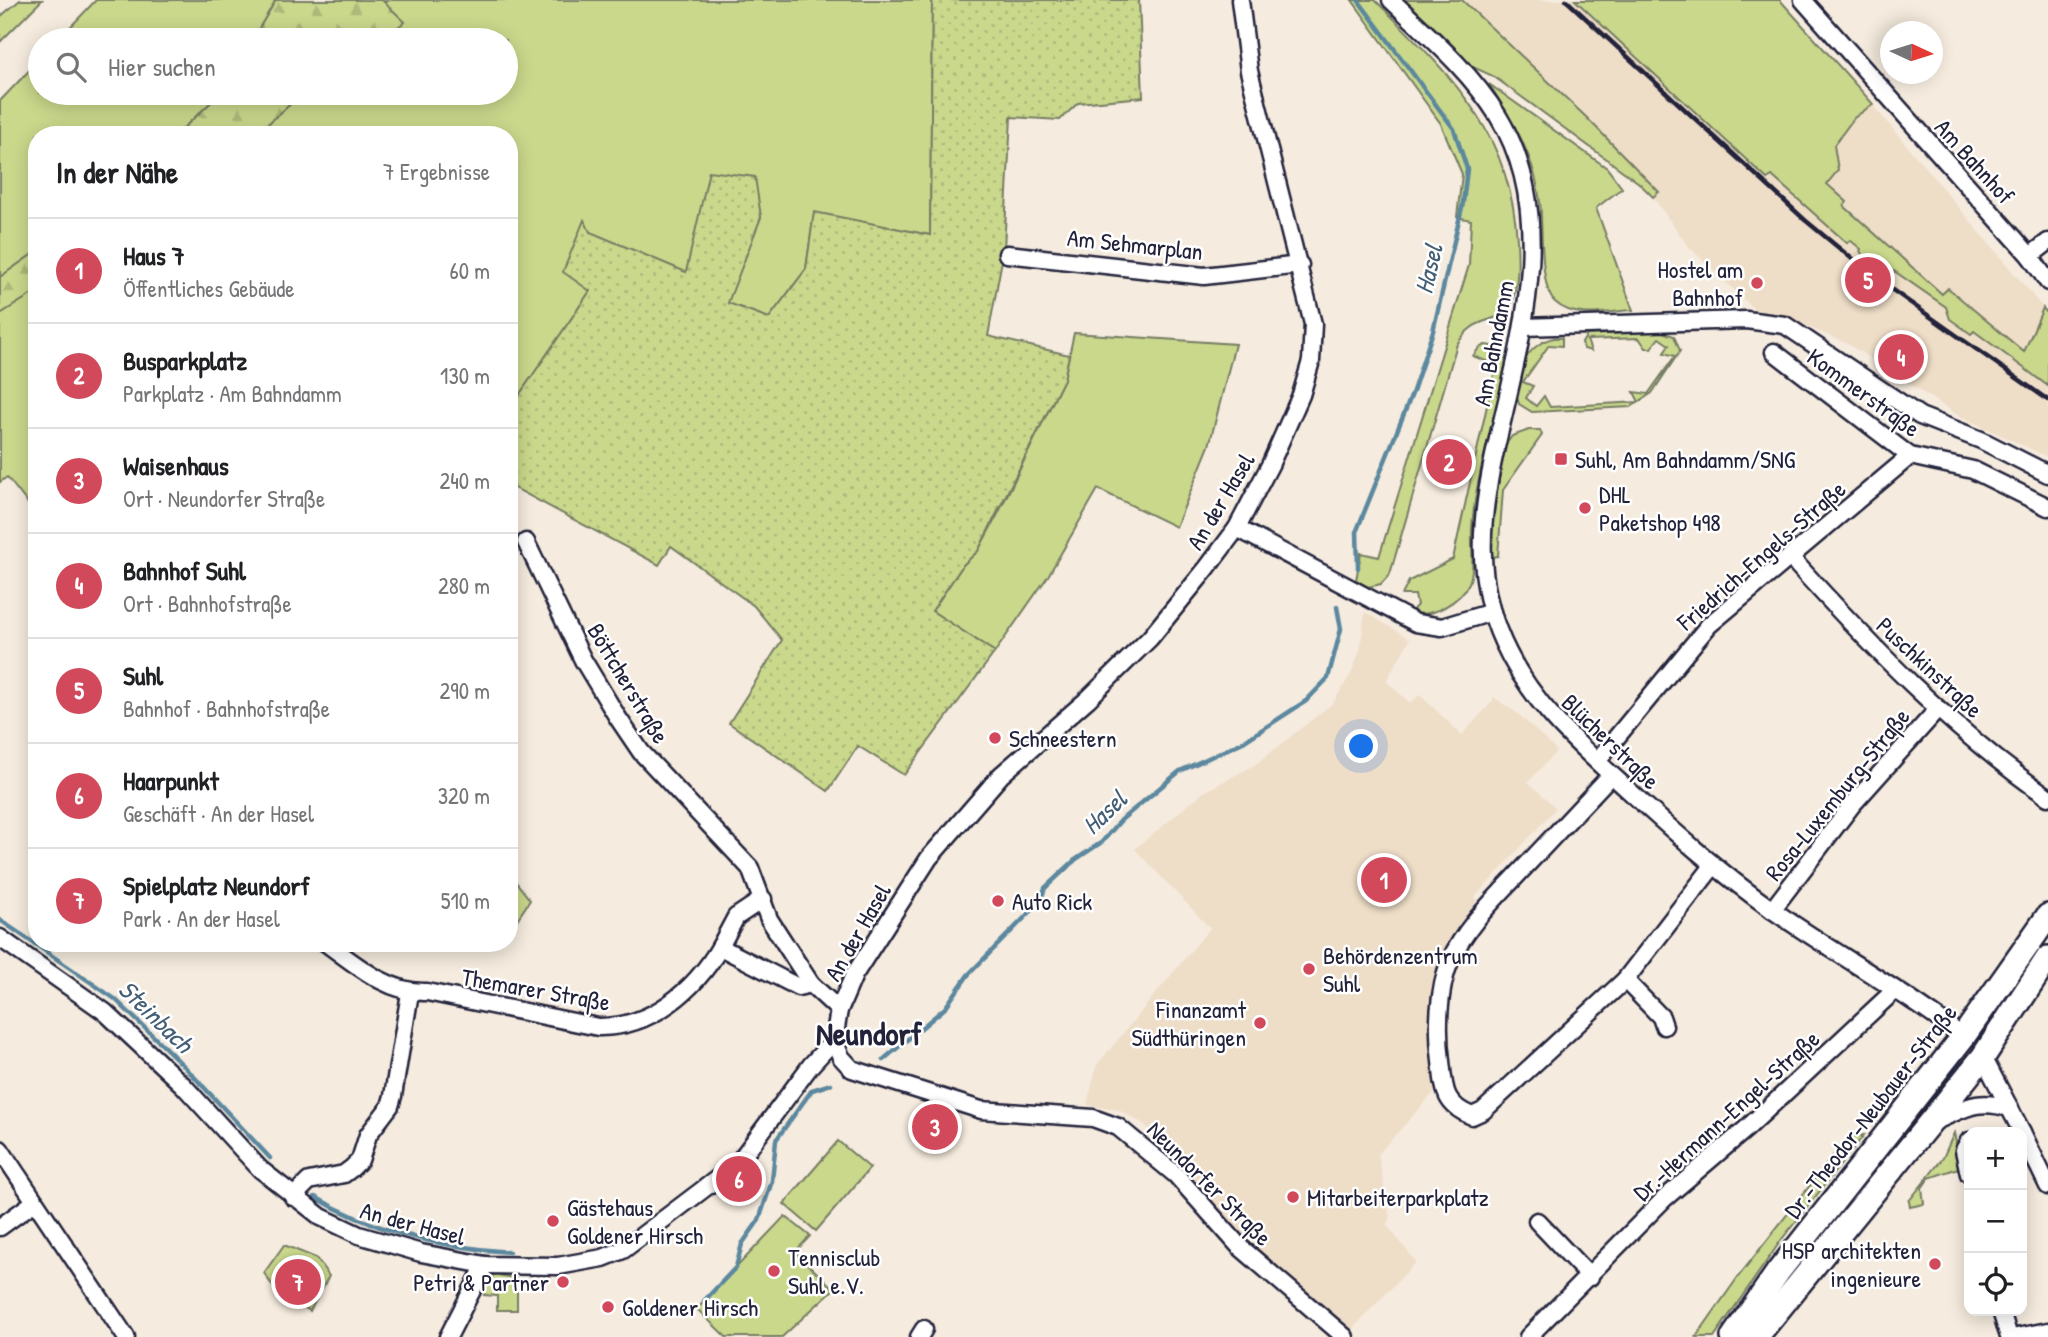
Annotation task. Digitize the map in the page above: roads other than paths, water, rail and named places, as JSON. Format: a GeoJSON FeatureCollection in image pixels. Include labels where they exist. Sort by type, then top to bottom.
{"type":"FeatureCollection","features":[{"type":"Feature","properties":{"kind":"main road","name":"Dr.-Theodor-Neubauer-Straße"},"geometry":{"type":"LineString","coordinates":[[1733,1337],[1778,1272],[1963,1037],[2048,916]]}},
{"type":"Feature","properties":{"kind":"main road"},"geometry":{"type":"LineString","coordinates":[[1756,1337],[1781,1303],[1816,1267],[1983,1057],[2048,958]]}},
{"type":"Feature","properties":{"kind":"main road"},"geometry":{"type":"LineString","coordinates":[[1963,1037],[1983,1057]]}},
{"type":"Feature","properties":{"kind":"street","name":"An der Hasel"},"geometry":{"type":"LineString","coordinates":[[0,938],[105,1012],[183,1085],[260,1169],[321,1217],[359,1235],[438,1258],[485,1265],[558,1266],[595,1260],[624,1250],[738,1163],[811,1065],[834,1041],[839,1010],[854,975],[929,858],[1000,775],[1088,699],[1150,638],[1237,528],[1285,430],[1311,361],[1313,324],[1249,71],[1240,0]]}},
{"type":"Feature","properties":{"kind":"street","name":"Am Bahndamm"},"geometry":{"type":"LineString","coordinates":[[1391,0],[1453,58],[1497,116],[1511,144],[1526,194],[1530,232],[1523,327],[1484,508],[1482,570],[1492,612]]}},
{"type":"Feature","properties":{"kind":"street","name":"Am Bahnhof"},"geometry":{"type":"LineString","coordinates":[[1803,0],[2030,256],[2048,282]]}},
{"type":"Feature","properties":{"kind":"street"},"geometry":{"type":"LineString","coordinates":[[2030,256],[2048,242]]}},
{"type":"Feature","properties":{"kind":"street","name":"Am Sehmarplan"},"geometry":{"type":"LineString","coordinates":[[1007,254],[1204,276],[1300,265]]}},
{"type":"Feature","properties":{"kind":"street"},"geometry":{"type":"LineString","coordinates":[[1523,327],[1746,320],[1780,323],[1920,416],[1981,440],[2048,474]]}},
{"type":"Feature","properties":{"kind":"street","name":"Kommerstraße"},"geometry":{"type":"LineString","coordinates":[[1774,352],[1910,456],[1973,470],[2048,507]]}},
{"type":"Feature","properties":{"kind":"street","name":"Friedrich-Engels-Straße"},"geometry":{"type":"LineString","coordinates":[[1597,761],[1709,625],[1910,456]]}},
{"type":"Feature","properties":{"kind":"street"},"geometry":{"type":"LineString","coordinates":[[1237,528],[1416,623],[1442,627],[1492,612]]}},
{"type":"Feature","properties":{"kind":"street","name":"Böttcherstraße"},"geometry":{"type":"LineString","coordinates":[[526,542],[583,660],[618,718],[649,761],[750,868],[769,919],[811,984],[839,1010]]}},
{"type":"Feature","properties":{"kind":"street","name":"Puschkinstraße"},"geometry":{"type":"LineString","coordinates":[[1791,558],[1866,640],[1938,709],[2048,797]]}},
{"type":"Feature","properties":{"kind":"street","name":"Blücherstraße"},"geometry":{"type":"LineString","coordinates":[[1492,612],[1504,643],[1528,687],[1559,726],[1611,775],[1713,866],[1772,910],[1963,1037]]}},
{"type":"Feature","properties":{"kind":"street","name":"Rosa-Luxemburg-Straße"},"geometry":{"type":"LineString","coordinates":[[1772,910],[1852,804],[1938,709]]}},
{"type":"Feature","properties":{"kind":"street"},"geometry":{"type":"LineString","coordinates":[[1611,775],[1483,912],[1450,960],[1443,987],[1439,1037],[1445,1088],[1450,1103],[1458,1111],[1472,1116],[1483,1111],[1625,980],[1713,866]]}},
{"type":"Feature","properties":{"kind":"street"},"geometry":{"type":"LineString","coordinates":[[763,899],[736,917],[720,947],[798,987],[811,984]]}},
{"type":"Feature","properties":{"kind":"street","name":"Themarer Straße"},"geometry":{"type":"LineString","coordinates":[[339,952],[378,979],[410,993],[426,992],[588,1025],[615,1028],[639,1021],[668,1006],[720,947]]}},
{"type":"Feature","properties":{"kind":"street"},"geometry":{"type":"LineString","coordinates":[[1625,980],[1661,1017],[1664,1026]]}},
{"type":"Feature","properties":{"kind":"street","name":"Dr.-Hermann-Engel-Straße"},"geometry":{"type":"LineString","coordinates":[[1528,1337],[1665,1198],[1746,1129],[1895,990]]}},
{"type":"Feature","properties":{"kind":"street"},"geometry":{"type":"LineString","coordinates":[[293,1197],[309,1181],[344,1174],[360,1160],[368,1135],[390,1106],[393,1096],[410,993]]}},
{"type":"Feature","properties":{"kind":"street","name":"Neundorfer Straße"},"geometry":{"type":"LineString","coordinates":[[834,1041],[841,1057],[852,1069],[981,1110],[1093,1118],[1128,1133],[1175,1175],[1239,1246],[1345,1337]]}},
{"type":"Feature","properties":{"kind":"street"},"geometry":{"type":"LineString","coordinates":[[1983,1057],[2020,1127]]}},
{"type":"Feature","properties":{"kind":"street"},"geometry":{"type":"LineString","coordinates":[[1932,1122],[1979,1102],[2010,1108]]}},
{"type":"Feature","properties":{"kind":"street"},"geometry":{"type":"LineString","coordinates":[[2027,1142],[2048,1186]]}},
{"type":"Feature","properties":{"kind":"street"},"geometry":{"type":"LineString","coordinates":[[0,1149],[33,1203],[126,1337]]}},
{"type":"Feature","properties":{"kind":"street"},"geometry":{"type":"LineString","coordinates":[[0,1227],[33,1203]]}},
{"type":"Feature","properties":{"kind":"street"},"geometry":{"type":"LineString","coordinates":[[1537,1220],[1590,1277]]}},
{"type":"Feature","properties":{"kind":"street"},"geometry":{"type":"LineString","coordinates":[[448,1337],[485,1265]]}},
{"type":"Feature","properties":{"kind":"street"},"geometry":{"type":"LineString","coordinates":[[2003,1316],[2009,1337]]}},
{"type":"Feature","properties":{"kind":"street"},"geometry":{"type":"LineString","coordinates":[[2017,1337],[2048,1331]]}},
{"type":"Feature","properties":{"kind":"waterway","name":"Hasel"},"geometry":{"type":"LineString","coordinates":[[1358,0],[1454,129],[1467,169],[1463,203],[1433,331],[1412,394],[1357,530],[1358,568]]}},
{"type":"Feature","properties":{"kind":"waterway","name":"Hasel"},"geometry":{"type":"LineString","coordinates":[[883,1060],[945,1008],[968,975],[1040,902],[1045,888],[1075,860],[1102,842],[1121,820],[1180,771],[1243,742],[1306,701],[1328,678],[1341,629],[1337,607]]}},
{"type":"Feature","properties":{"kind":"waterway","name":"Steinbach"},"geometry":{"type":"LineString","coordinates":[[0,920],[28,939]]}},
{"type":"Feature","properties":{"kind":"waterway","name":"Steinbach"},"geometry":{"type":"LineString","coordinates":[[47,952],[115,999],[185,1067],[270,1158]]}},
{"type":"Feature","properties":{"kind":"waterway","name":"Hasel"},"geometry":{"type":"LineString","coordinates":[[704,1301],[736,1267],[742,1244],[759,1220],[772,1181],[776,1140],[812,1090],[831,1084]]}},
{"type":"Feature","properties":{"kind":"waterway","name":"Steinbach"},"geometry":{"type":"LineString","coordinates":[[315,1197],[360,1220],[408,1236],[509,1252]]}},
{"type":"Feature","properties":{"kind":"railway"},"geometry":{"type":"LineString","coordinates":[[1566,0],[1805,220],[1874,277],[2048,400]]}},
{"type":"Feature","properties":{"kind":"place","name":"Suhl"},"geometry":{"type":"Point","coordinates":[1868,280]}},
{"type":"Feature","properties":{"kind":"place","name":"Hostel am Bahnhof"},"geometry":{"type":"Point","coordinates":[1757,283]}},
{"type":"Feature","properties":{"kind":"place","name":"Bahnhof Suhl"},"geometry":{"type":"Point","coordinates":[1901,357]}},
{"type":"Feature","properties":{"kind":"place","name":"Suhl, Am Bahndamm/SNG"},"geometry":{"type":"Point","coordinates":[1561,459]}},
{"type":"Feature","properties":{"kind":"place","name":"Busparkplatz"},"geometry":{"type":"Point","coordinates":[1449,462]}},
{"type":"Feature","properties":{"kind":"place","name":"DHL Paketshop 498"},"geometry":{"type":"Point","coordinates":[1585,508]}},
{"type":"Feature","properties":{"kind":"place","name":"Schneestern"},"geometry":{"type":"Point","coordinates":[995,738]}},
{"type":"Feature","properties":{"kind":"place","name":"Haus 7"},"geometry":{"type":"Point","coordinates":[1384,880]}},
{"type":"Feature","properties":{"kind":"place","name":"Auto Rick"},"geometry":{"type":"Point","coordinates":[998,901]}},
{"type":"Feature","properties":{"kind":"place","name":"Behördenzentrum Suhl"},"geometry":{"type":"Point","coordinates":[1309,969]}},
{"type":"Feature","properties":{"kind":"place","name":"Finanzamt Südthüringen"},"geometry":{"type":"Point","coordinates":[1260,1023]}},
{"type":"Feature","properties":{"kind":"place","name":"Waisenhaus"},"geometry":{"type":"Point","coordinates":[935,1127]}},
{"type":"Feature","properties":{"kind":"place","name":"Haarpunkt"},"geometry":{"type":"Point","coordinates":[739,1179]}},
{"type":"Feature","properties":{"kind":"place","name":"Mitarbeiterparkplatz"},"geometry":{"type":"Point","coordinates":[1293,1197]}},
{"type":"Feature","properties":{"kind":"place","name":"Gästehaus Goldener Hirsch"},"geometry":{"type":"Point","coordinates":[553,1221]}},
{"type":"Feature","properties":{"kind":"place","name":"HSP architekten ingenieure"},"geometry":{"type":"Point","coordinates":[1935,1264]}},
{"type":"Feature","properties":{"kind":"place","name":"Tennisclub Suhl e.V."},"geometry":{"type":"Point","coordinates":[774,1271]}},
{"type":"Feature","properties":{"kind":"place","name":"Spielplatz Neundorf"},"geometry":{"type":"Point","coordinates":[298,1282]}},
{"type":"Feature","properties":{"kind":"place","name":"Petri & Partner"},"geometry":{"type":"Point","coordinates":[563,1282]}},
{"type":"Feature","properties":{"kind":"place","name":"Goldener Hirsch"},"geometry":{"type":"Point","coordinates":[608,1307]}},
{"type":"Feature","properties":{"kind":"district","name":"Neundorf"},"geometry":{"type":"Point","coordinates":[869,1033]}}]}
